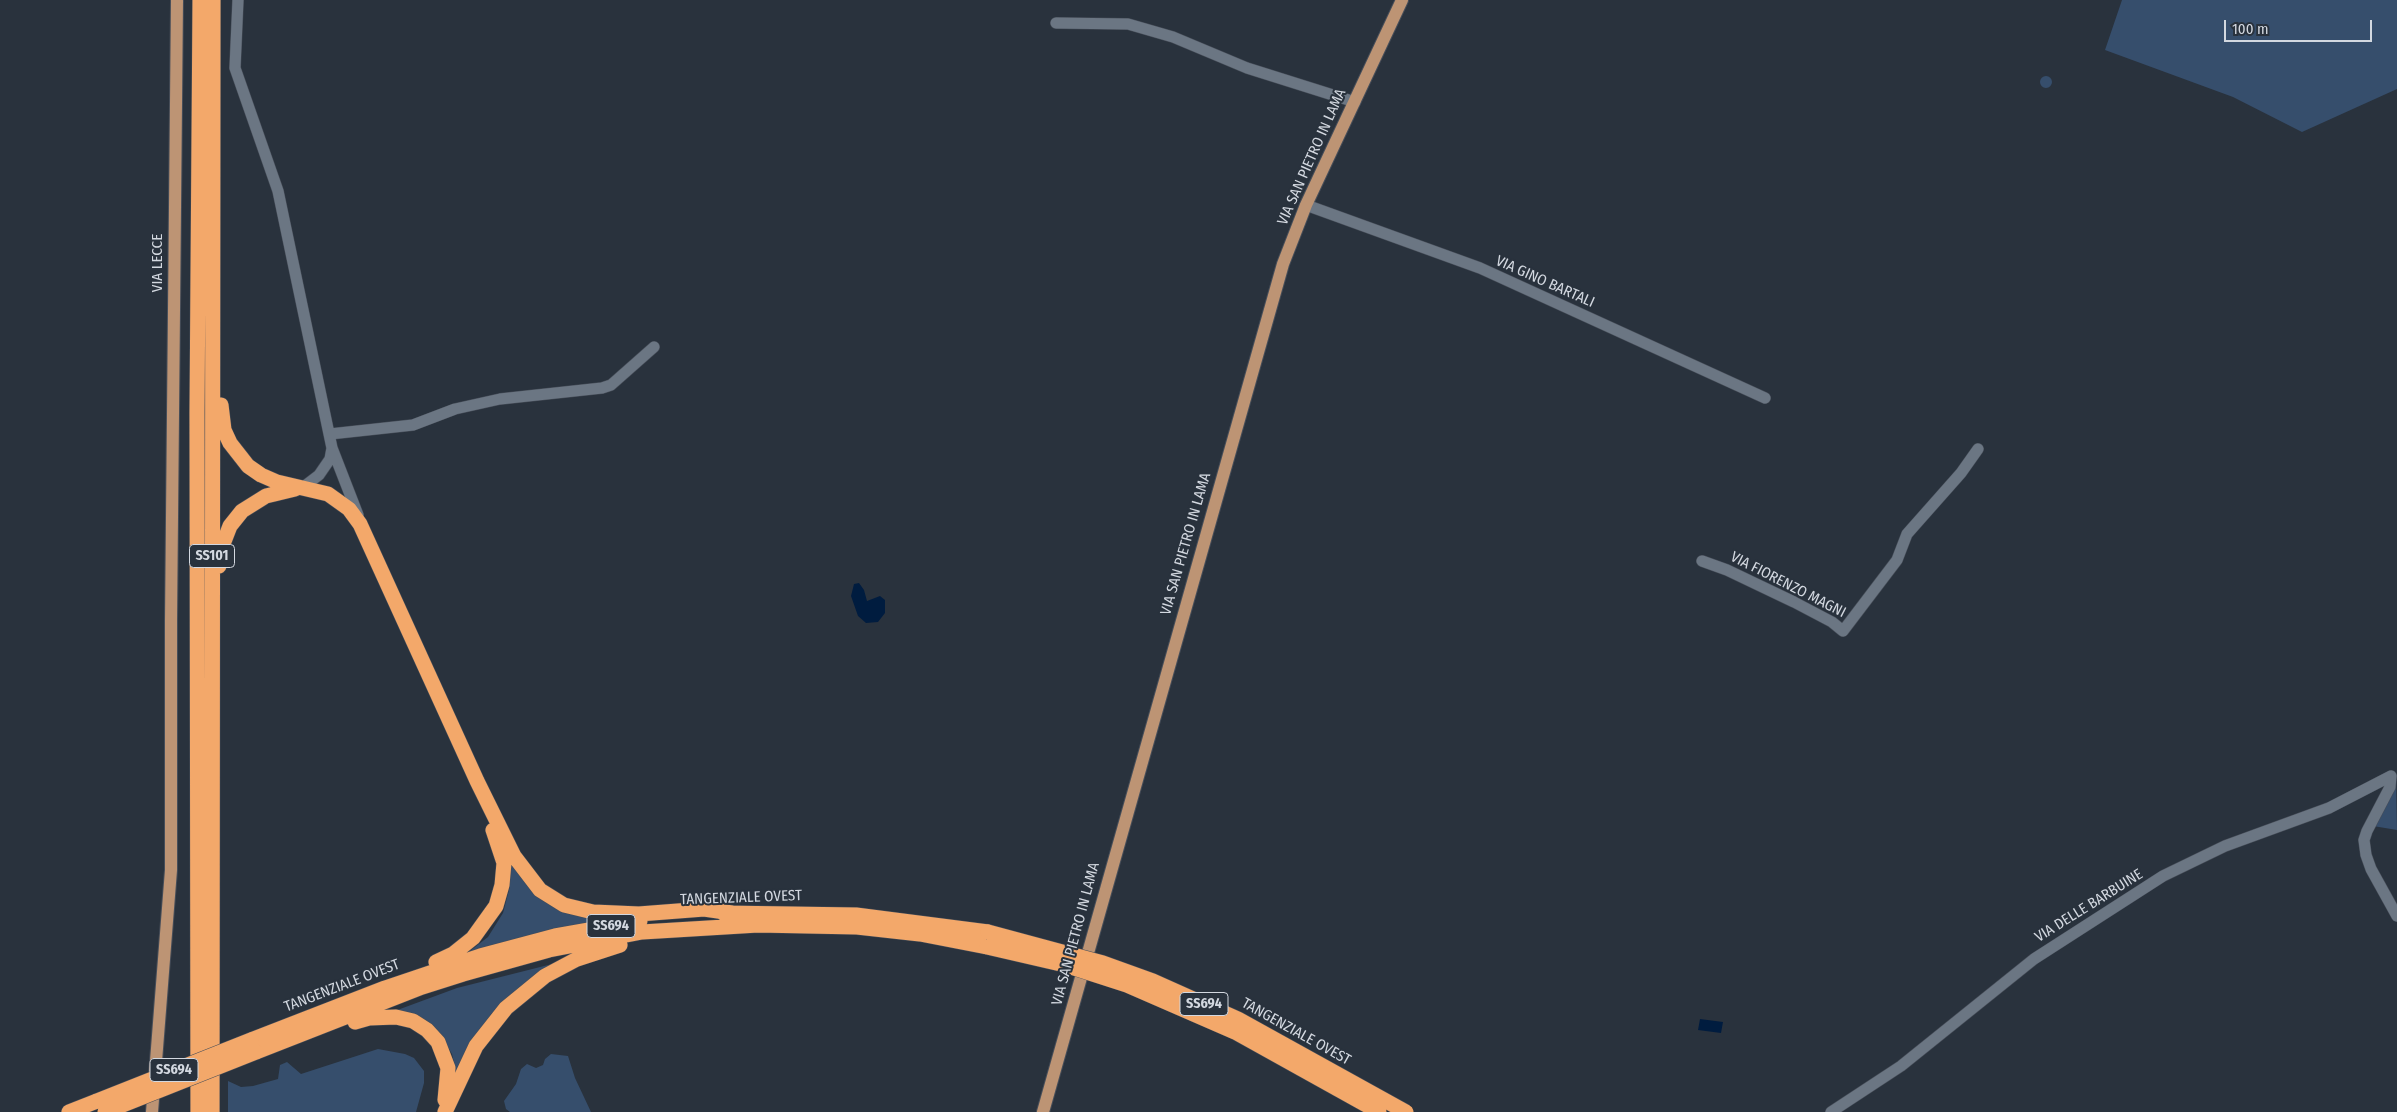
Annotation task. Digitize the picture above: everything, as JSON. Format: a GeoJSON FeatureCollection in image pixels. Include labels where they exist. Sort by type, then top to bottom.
{"type":"FeatureCollection","features":[{"type":"Feature","properties":{"kind":"highway","name":"SS101"},"geometry":{"type":"LineString","coordinates":[[198,1112],[197,413],[200,0]]}},
{"type":"Feature","properties":{"kind":"highway","name":"SS101"},"geometry":{"type":"LineString","coordinates":[[212,1112],[213,0]]}},
{"type":"Feature","properties":{"kind":"highway"},"geometry":{"type":"LineString","coordinates":[[213,277],[218,298],[221,408],[224,430],[236,453],[248,466],[261,475],[277,482],[328,494],[349,509],[369,543],[477,781],[521,866],[540,890],[551,898],[577,909],[593,912],[639,914],[704,909],[732,913]]}},
{"type":"Feature","properties":{"kind":"highway"},"geometry":{"type":"LineString","coordinates":[[212,697],[216,683],[219,566],[223,544],[230,526],[253,503],[282,491],[302,488]]}},
{"type":"Feature","properties":{"kind":"highway"},"geometry":{"type":"LineString","coordinates":[[328,1010],[366,990],[453,954],[473,938],[491,915],[502,885],[504,863],[477,781]]}},
{"type":"Feature","properties":{"kind":"highway","name":"TANGENZIALE OVEST"},"geometry":{"type":"LineString","coordinates":[[254,1046],[328,1010],[444,968],[547,938],[628,923],[732,913],[856,915],[987,940],[1058,950],[1153,982],[1246,1023],[1406,1112]]}},
{"type":"Feature","properties":{"kind":"highway"},"geometry":{"type":"LineString","coordinates":[[444,1112],[476,1046],[488,1029],[506,1008],[545,976],[577,959],[611,947],[662,936],[736,930],[758,925]]}},
{"type":"Feature","properties":{"kind":"highway","name":"TANGENZIALE OVEST"},"geometry":{"type":"LineString","coordinates":[[69,1112],[101,1106],[254,1046],[422,987],[539,952],[642,932],[758,925],[857,928],[987,940],[1127,985],[1235,1032],[1379,1112]]}},
{"type":"Feature","properties":{"kind":"highway"},"geometry":{"type":"LineString","coordinates":[[254,1046],[275,1050],[369,1018],[396,1017],[412,1021],[427,1030],[438,1042],[445,1055],[448,1068],[448,1087],[444,1112]]}},
{"type":"Feature","properties":{"kind":"main road","name":"VIA LECCE"},"geometry":{"type":"LineString","coordinates":[[152,1112],[171,870],[177,0]]}},
{"type":"Feature","properties":{"kind":"main road","name":"VIA SAN PIETRO IN LAMA"},"geometry":{"type":"LineString","coordinates":[[1043,1112],[1283,264],[1306,205],[1402,0]]}},
{"type":"Feature","properties":{"kind":"street"},"geometry":{"type":"LineString","coordinates":[[238,0],[235,68],[278,191],[332,448],[369,543]]}},
{"type":"Feature","properties":{"kind":"street"},"geometry":{"type":"LineString","coordinates":[[1056,23],[1128,24],[1173,37],[1247,68],[1355,102]]}},
{"type":"Feature","properties":{"kind":"street","name":"VIA GINO BARTALI"},"geometry":{"type":"LineString","coordinates":[[1306,205],[1480,268],[1765,398]]}},
{"type":"Feature","properties":{"kind":"street"},"geometry":{"type":"LineString","coordinates":[[330,434],[413,425],[455,408],[500,399],[567,394],[602,388],[611,384],[654,347]]}},
{"type":"Feature","properties":{"kind":"street"},"geometry":{"type":"LineString","coordinates":[[302,488],[320,475],[330,459],[332,448]]}},
{"type":"Feature","properties":{"kind":"street","name":"VIA FIORENZO MAGNI"},"geometry":{"type":"LineString","coordinates":[[1702,562],[1727,570],[1786,598],[1832,622],[1843,631],[1897,560],[1907,534],[1961,473],[1978,449]]}},
{"type":"Feature","properties":{"kind":"street","name":"VIA DELLE BARBUINE"},"geometry":{"type":"LineString","coordinates":[[1831,1112],[1901,1066],[2020,969],[2163,876],[2225,846],[2329,808],[2391,776],[2390,787],[2368,828],[2364,840],[2368,862],[2397,916]]}},
{"type":"Feature","properties":{"kind":"shaded area"},"geometry":{"type":"Polygon","coordinates":[[[2122,0],[2397,0],[2397,89],[2302,132],[2233,97],[2105,50],[2122,0]]]}},
{"type":"Feature","properties":{"kind":"shaded area"},"geometry":{"type":"Polygon","coordinates":[[[2044,76],[2048,76],[2052,82],[2048,88],[2044,88],[2040,84],[2040,80],[2044,76]]]}},
{"type":"Feature","properties":{"kind":"shaded area"},"geometry":{"type":"Polygon","coordinates":[[[859,583],[864,590],[867,601],[880,596],[885,600],[885,613],[878,622],[866,623],[858,616],[851,596],[854,584],[859,583]]]}},
{"type":"Feature","properties":{"kind":"shaded area"},"geometry":{"type":"Polygon","coordinates":[[[2396,780],[2397,830],[2373,826],[2396,780]]]}},
{"type":"Feature","properties":{"kind":"shaded area"},"geometry":{"type":"Polygon","coordinates":[[[510,863],[571,914],[603,921],[466,954],[488,937],[503,913],[510,886],[510,863]]]}},
{"type":"Feature","properties":{"kind":"shaded area"},"geometry":{"type":"Polygon","coordinates":[[[560,962],[530,979],[492,1013],[472,1041],[456,1071],[452,1054],[443,1039],[392,1012],[457,988],[560,962]]]}},
{"type":"Feature","properties":{"kind":"shaded area"},"geometry":{"type":"Polygon","coordinates":[[[1700,1019],[1723,1022],[1721,1033],[1698,1030],[1700,1019]]]}},
{"type":"Feature","properties":{"kind":"shaded area"},"geometry":{"type":"Polygon","coordinates":[[[378,1049],[405,1054],[414,1058],[424,1071],[424,1083],[416,1112],[228,1112],[228,1081],[241,1087],[253,1086],[278,1079],[280,1065],[287,1062],[301,1074],[378,1049]]]}},
{"type":"Feature","properties":{"kind":"shaded area"},"geometry":{"type":"Polygon","coordinates":[[[551,1054],[568,1056],[575,1078],[591,1112],[510,1112],[506,1109],[504,1101],[516,1084],[521,1069],[527,1064],[536,1068],[543,1065],[545,1059],[551,1054]]]}}]}
